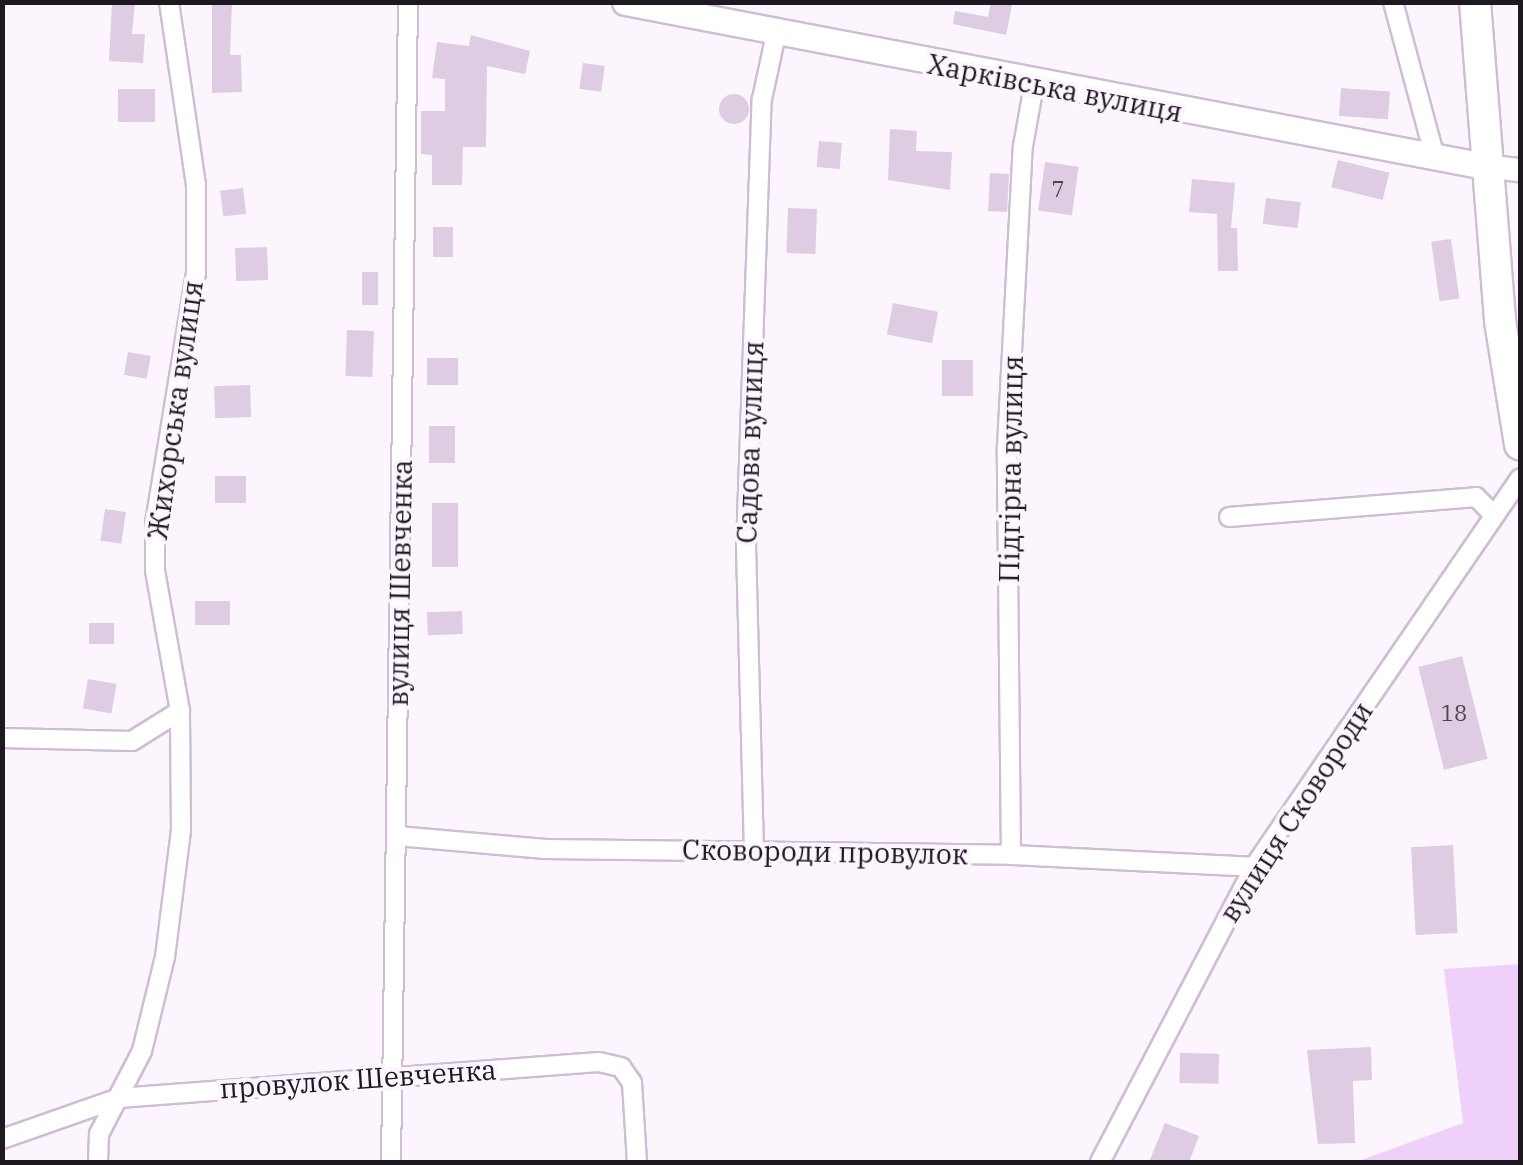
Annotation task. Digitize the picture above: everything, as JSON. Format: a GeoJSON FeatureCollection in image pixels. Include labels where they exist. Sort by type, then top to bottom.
{"type":"FeatureCollection","features":[{"type":"Feature","properties":{"kind":"highway"},"geometry":{"type":"LineString","coordinates":[[1475,2],[1486,166],[1520,444]]}},
{"type":"Feature","properties":{"kind":"main road","name":"Харківська вулиця"},"geometry":{"type":"LineString","coordinates":[[625,2],[1034,85],[1486,166]]}},
{"type":"Feature","properties":{"kind":"street","name":"Жихорська вулиця"},"geometry":{"type":"LineString","coordinates":[[98,1162],[99,1134],[142,1052],[165,957],[180,831],[180,710],[155,570],[155,523],[196,272],[196,203],[169,2]]}},
{"type":"Feature","properties":{"kind":"street","name":"вулиця Шевченка"},"geometry":{"type":"LineString","coordinates":[[391,1162],[408,2]]}},
{"type":"Feature","properties":{"kind":"street"},"geometry":{"type":"LineString","coordinates":[[1393,2],[1435,158]]}},
{"type":"Feature","properties":{"kind":"street","name":"Садова вулиця"},"geometry":{"type":"LineString","coordinates":[[754,852],[746,547],[762,98],[776,34]]}},
{"type":"Feature","properties":{"kind":"street","name":"Підгірна вулиця"},"geometry":{"type":"LineString","coordinates":[[1012,854],[1007,447],[1024,146],[1034,85]]}},
{"type":"Feature","properties":{"kind":"street"},"geometry":{"type":"LineString","coordinates":[[1486,166],[1520,170]]}},
{"type":"Feature","properties":{"kind":"street","name":"вулиця Сковороди"},"geometry":{"type":"LineString","coordinates":[[1100,1162],[1254,867],[1520,478]]}},
{"type":"Feature","properties":{"kind":"street"},"geometry":{"type":"LineString","coordinates":[[1229,517],[1476,497],[1493,514]]}},
{"type":"Feature","properties":{"kind":"street"},"geometry":{"type":"LineString","coordinates":[[2,738],[132,741],[180,710]]}},
{"type":"Feature","properties":{"kind":"street","name":"Сковороди провулок"},"geometry":{"type":"LineString","coordinates":[[397,836],[545,850],[1012,854],[1254,867]]}},
{"type":"Feature","properties":{"kind":"street","name":"провулок Шевченка"},"geometry":{"type":"LineString","coordinates":[[2,1139],[119,1098],[599,1062],[620,1067],[632,1082],[638,1162]]}},
{"type":"Feature","properties":{"kind":"shaded area"},"geometry":{"type":"Polygon","coordinates":[[[1520,964],[1520,1162],[1356,1162],[1463,1123],[1444,969],[1520,964]]]}},
{"type":"Feature","properties":{"kind":"building"},"geometry":{"type":"Polygon","coordinates":[[[112,2],[135,2],[132,34],[145,34],[143,63],[109,61],[112,2]]]}},
{"type":"Feature","properties":{"kind":"building"},"geometry":{"type":"Polygon","coordinates":[[[212,2],[232,2],[230,55],[241,55],[242,92],[212,93],[212,2]]]}},
{"type":"Feature","properties":{"kind":"building"},"geometry":{"type":"Polygon","coordinates":[[[991,2],[1012,5],[1006,35],[953,24],[955,11],[988,17],[991,2]]]}},
{"type":"Feature","properties":{"kind":"building"},"geometry":{"type":"Polygon","coordinates":[[[471,35],[530,51],[525,74],[487,66],[486,147],[463,147],[462,185],[432,185],[432,155],[421,154],[421,111],[445,111],[445,79],[432,78],[437,42],[469,46],[471,35]]]}},
{"type":"Feature","properties":{"kind":"building"},"geometry":{"type":"Polygon","coordinates":[[[583,63],[605,66],[601,92],[579,89],[583,63]]]}},
{"type":"Feature","properties":{"kind":"building"},"geometry":{"type":"Polygon","coordinates":[[[1341,88],[1390,91],[1388,119],[1339,116],[1341,88]]]}},
{"type":"Feature","properties":{"kind":"building"},"geometry":{"type":"Polygon","coordinates":[[[118,89],[155,89],[155,122],[118,122],[118,89]]]}},
{"type":"Feature","properties":{"kind":"building"},"geometry":{"type":"Polygon","coordinates":[[[734,94],[745,98],[749,109],[745,120],[734,124],[723,120],[719,109],[723,98],[734,94]]]}},
{"type":"Feature","properties":{"kind":"building"},"geometry":{"type":"Polygon","coordinates":[[[890,129],[917,131],[916,151],[952,152],[950,190],[888,180],[890,129]]]}},
{"type":"Feature","properties":{"kind":"building"},"geometry":{"type":"Polygon","coordinates":[[[819,141],[842,143],[840,169],[817,167],[819,141]]]}},
{"type":"Feature","properties":{"kind":"building"},"geometry":{"type":"Polygon","coordinates":[[[1338,160],[1389,173],[1383,200],[1331,187],[1338,160]]]}},
{"type":"Feature","properties":{"kind":"building"},"geometry":{"type":"Polygon","coordinates":[[[1045,162],[1079,167],[1072,215],[1038,211],[1045,162]]]}},
{"type":"Feature","properties":{"kind":"building"},"geometry":{"type":"Polygon","coordinates":[[[990,173],[1009,174],[1007,212],[988,211],[990,173]]]}},
{"type":"Feature","properties":{"kind":"building"},"geometry":{"type":"Polygon","coordinates":[[[1192,179],[1235,183],[1231,228],[1237,228],[1238,271],[1218,271],[1217,214],[1189,212],[1192,179]]]}},
{"type":"Feature","properties":{"kind":"building"},"geometry":{"type":"Polygon","coordinates":[[[243,188],[246,214],[223,217],[220,191],[243,188]]]}},
{"type":"Feature","properties":{"kind":"building"},"geometry":{"type":"Polygon","coordinates":[[[1266,198],[1301,202],[1298,228],[1263,224],[1266,198]]]}},
{"type":"Feature","properties":{"kind":"building"},"geometry":{"type":"Polygon","coordinates":[[[788,208],[817,209],[815,254],[786,253],[788,208]]]}},
{"type":"Feature","properties":{"kind":"building"},"geometry":{"type":"Polygon","coordinates":[[[433,227],[453,227],[453,257],[433,257],[433,227]]]}},
{"type":"Feature","properties":{"kind":"building"},"geometry":{"type":"Polygon","coordinates":[[[1451,239],[1459,298],[1440,301],[1431,242],[1451,239]]]}},
{"type":"Feature","properties":{"kind":"building"},"geometry":{"type":"Polygon","coordinates":[[[267,247],[268,280],[236,281],[235,248],[267,247]]]}},
{"type":"Feature","properties":{"kind":"building"},"geometry":{"type":"Polygon","coordinates":[[[362,272],[378,272],[378,305],[362,305],[362,272]]]}},
{"type":"Feature","properties":{"kind":"building"},"geometry":{"type":"Polygon","coordinates":[[[893,303],[938,312],[932,343],[887,334],[893,303]]]}},
{"type":"Feature","properties":{"kind":"building"},"geometry":{"type":"Polygon","coordinates":[[[347,330],[374,331],[372,377],[345,376],[347,330]]]}},
{"type":"Feature","properties":{"kind":"building"},"geometry":{"type":"Polygon","coordinates":[[[128,352],[151,356],[147,379],[124,375],[128,352]]]}},
{"type":"Feature","properties":{"kind":"building"},"geometry":{"type":"Polygon","coordinates":[[[427,358],[458,358],[458,385],[427,385],[427,358]]]}},
{"type":"Feature","properties":{"kind":"building"},"geometry":{"type":"Polygon","coordinates":[[[942,360],[973,360],[973,396],[942,396],[942,360]]]}},
{"type":"Feature","properties":{"kind":"building"},"geometry":{"type":"Polygon","coordinates":[[[250,385],[251,417],[215,418],[214,386],[250,385]]]}},
{"type":"Feature","properties":{"kind":"building"},"geometry":{"type":"Polygon","coordinates":[[[429,426],[455,426],[455,463],[429,463],[429,426]]]}},
{"type":"Feature","properties":{"kind":"building"},"geometry":{"type":"Polygon","coordinates":[[[215,476],[246,476],[246,503],[215,503],[215,476]]]}},
{"type":"Feature","properties":{"kind":"building"},"geometry":{"type":"Polygon","coordinates":[[[432,503],[458,503],[458,567],[432,567],[432,503]]]}},
{"type":"Feature","properties":{"kind":"building"},"geometry":{"type":"Polygon","coordinates":[[[105,509],[126,512],[121,544],[101,541],[105,509]]]}},
{"type":"Feature","properties":{"kind":"building"},"geometry":{"type":"Polygon","coordinates":[[[195,601],[230,601],[230,625],[195,625],[195,601]]]}},
{"type":"Feature","properties":{"kind":"building"},"geometry":{"type":"Polygon","coordinates":[[[462,611],[463,634],[428,635],[427,612],[462,611]]]}},
{"type":"Feature","properties":{"kind":"building"},"geometry":{"type":"Polygon","coordinates":[[[89,623],[114,623],[114,644],[89,644],[89,623]]]}},
{"type":"Feature","properties":{"kind":"building"},"geometry":{"type":"Polygon","coordinates":[[[1462,656],[1488,759],[1444,770],[1418,667],[1462,656]]]}},
{"type":"Feature","properties":{"kind":"building"},"geometry":{"type":"Polygon","coordinates":[[[88,679],[117,684],[111,714],[83,709],[88,679]]]}},
{"type":"Feature","properties":{"kind":"building"},"geometry":{"type":"Polygon","coordinates":[[[1453,845],[1458,933],[1416,935],[1411,847],[1453,845]]]}},
{"type":"Feature","properties":{"kind":"building"},"geometry":{"type":"Polygon","coordinates":[[[1371,1047],[1372,1080],[1353,1081],[1355,1143],[1318,1144],[1307,1050],[1371,1047]]]}},
{"type":"Feature","properties":{"kind":"building"},"geometry":{"type":"Polygon","coordinates":[[[1180,1053],[1219,1054],[1218,1084],[1179,1083],[1180,1053]]]}},
{"type":"Feature","properties":{"kind":"building"},"geometry":{"type":"Polygon","coordinates":[[[1165,1123],[1199,1136],[1189,1162],[1149,1162],[1165,1123]]]}}]}
